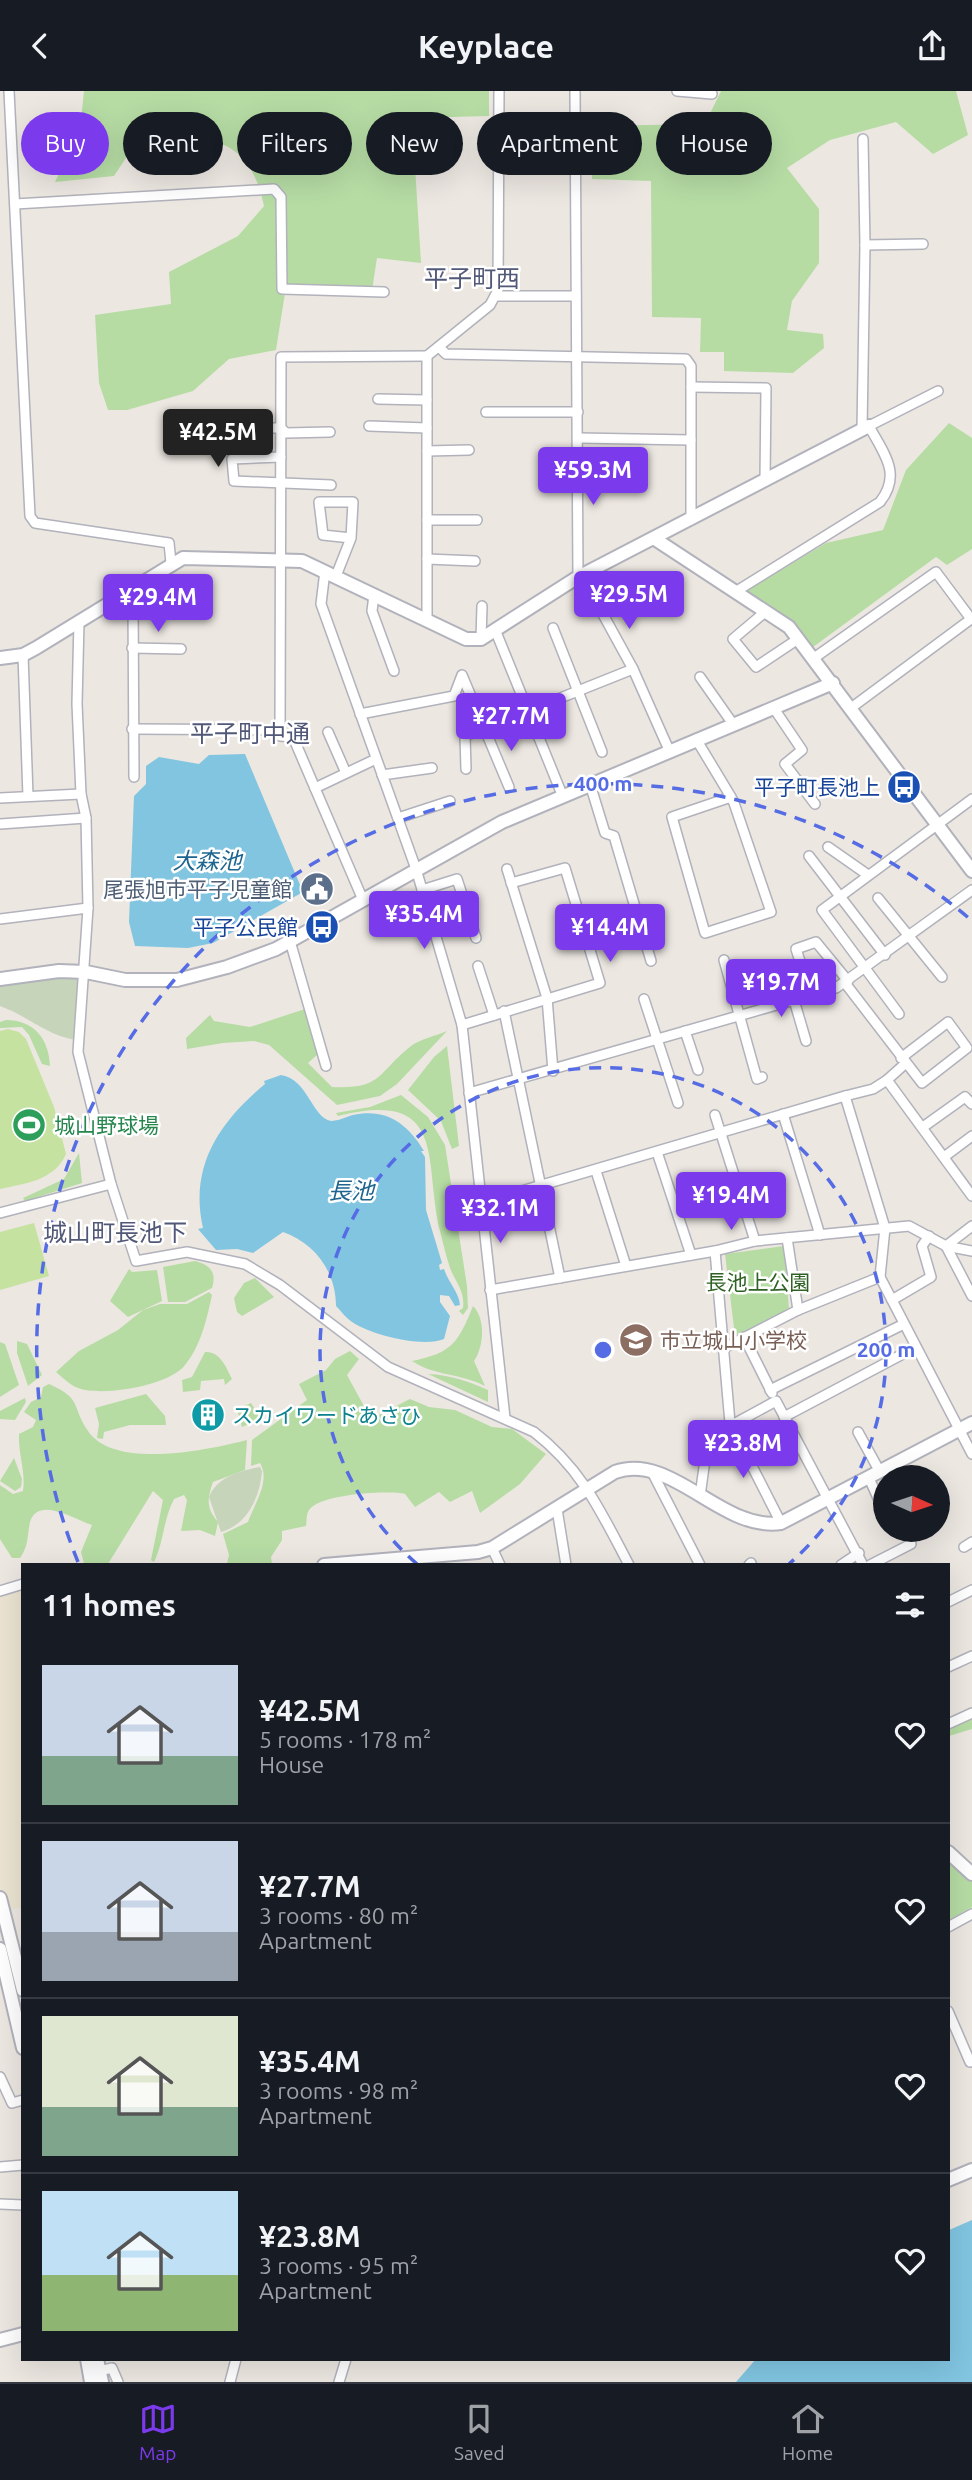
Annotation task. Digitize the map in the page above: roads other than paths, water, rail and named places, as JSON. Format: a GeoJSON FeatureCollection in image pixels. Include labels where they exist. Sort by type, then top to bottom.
{"type":"FeatureCollection","features":[{"type":"Feature","properties":{"kind":"street"},"geometry":{"type":"LineString","coordinates":[[9,91],[30,516],[35,523],[169,543],[171,563]]}},
{"type":"Feature","properties":{"kind":"street"},"geometry":{"type":"LineString","coordinates":[[363,900],[293,737],[280,736],[279,730],[281,356],[428,356],[490,305],[498,290],[499,91]]}},
{"type":"Feature","properties":{"kind":"street"},"geometry":{"type":"LineString","coordinates":[[575,91],[578,577]]}},
{"type":"Feature","properties":{"kind":"street"},"geometry":{"type":"LineString","coordinates":[[677,91],[712,94]]}},
{"type":"Feature","properties":{"kind":"street"},"geometry":{"type":"LineString","coordinates":[[735,592],[880,502],[890,490],[891,472],[866,428],[863,139]]}},
{"type":"Feature","properties":{"kind":"street"},"geometry":{"type":"LineString","coordinates":[[15,204],[274,189],[281,197],[282,289],[384,292]]}},
{"type":"Feature","properties":{"kind":"street"},"geometry":{"type":"LineString","coordinates":[[865,245],[923,244]]}},
{"type":"Feature","properties":{"kind":"street"},"geometry":{"type":"LineString","coordinates":[[495,296],[576,296]]}},
{"type":"Feature","properties":{"kind":"street"},"geometry":{"type":"LineString","coordinates":[[439,348],[446,353],[685,359],[691,366],[691,520]]}},
{"type":"Feature","properties":{"kind":"street"},"geometry":{"type":"LineString","coordinates":[[427,621],[428,356]]}},
{"type":"Feature","properties":{"kind":"street"},"geometry":{"type":"LineString","coordinates":[[691,387],[766,388],[765,481]]}},
{"type":"Feature","properties":{"kind":"street"},"geometry":{"type":"LineString","coordinates":[[0,658],[23,655],[183,558],[302,561],[466,639],[481,639],[496,632],[578,577],[938,391]]}},
{"type":"Feature","properties":{"kind":"street"},"geometry":{"type":"LineString","coordinates":[[378,399],[427,400]]}},
{"type":"Feature","properties":{"kind":"street"},"geometry":{"type":"LineString","coordinates":[[486,412],[578,412]]}},
{"type":"Feature","properties":{"kind":"street"},"geometry":{"type":"LineString","coordinates":[[369,426],[427,428]]}},
{"type":"Feature","properties":{"kind":"street"},"geometry":{"type":"LineString","coordinates":[[222,428],[281,428],[286,433],[330,432]]}},
{"type":"Feature","properties":{"kind":"street"},"geometry":{"type":"LineString","coordinates":[[578,438],[691,440]]}},
{"type":"Feature","properties":{"kind":"street"},"geometry":{"type":"LineString","coordinates":[[427,451],[469,450]]}},
{"type":"Feature","properties":{"kind":"street"},"geometry":{"type":"LineString","coordinates":[[281,457],[232,459],[233,481],[331,485]]}},
{"type":"Feature","properties":{"kind":"street"},"geometry":{"type":"LineString","coordinates":[[351,538],[323,535],[319,502],[353,502],[351,538],[330,573],[321,604],[416,869],[462,1025],[505,1418]]}},
{"type":"Feature","properties":{"kind":"street"},"geometry":{"type":"LineString","coordinates":[[427,520],[477,520]]}},
{"type":"Feature","properties":{"kind":"street"},"geometry":{"type":"LineString","coordinates":[[655,539],[789,627],[972,871]]}},
{"type":"Feature","properties":{"kind":"street"},"geometry":{"type":"LineString","coordinates":[[427,559],[475,561]]}},
{"type":"Feature","properties":{"kind":"street"},"geometry":{"type":"LineString","coordinates":[[814,658],[936,572],[971,619],[851,708]]}},
{"type":"Feature","properties":{"kind":"street"},"geometry":{"type":"LineString","coordinates":[[129,589],[133,600],[134,777]]}},
{"type":"Feature","properties":{"kind":"street"},"geometry":{"type":"LineString","coordinates":[[374,595],[372,611],[394,671]]}},
{"type":"Feature","properties":{"kind":"street"},"geometry":{"type":"LineString","coordinates":[[481,606],[481,639]]}},
{"type":"Feature","properties":{"kind":"street"},"geometry":{"type":"LineString","coordinates":[[599,607],[633,669],[669,750]]}},
{"type":"Feature","properties":{"kind":"street"},"geometry":{"type":"LineString","coordinates":[[765,611],[733,639],[756,667],[799,639]]}},
{"type":"Feature","properties":{"kind":"street"},"geometry":{"type":"LineString","coordinates":[[79,621],[77,704],[81,794],[86,818],[88,908],[86,972],[78,1052],[111,1184],[136,1261],[187,1252],[244,1264],[280,1285],[388,1367],[427,1387],[505,1418],[534,1433],[554,1448],[589,1489],[628,1563]]}},
{"type":"Feature","properties":{"kind":"street"},"geometry":{"type":"LineString","coordinates":[[553,628],[602,752]]}},
{"type":"Feature","properties":{"kind":"street"},"geometry":{"type":"LineString","coordinates":[[496,632],[563,797]]}},
{"type":"Feature","properties":{"kind":"street"},"geometry":{"type":"LineString","coordinates":[[132,648],[181,649]]}},
{"type":"Feature","properties":{"kind":"street"},"geometry":{"type":"LineString","coordinates":[[23,655],[28,796]]}},
{"type":"Feature","properties":{"kind":"street"},"geometry":{"type":"LineString","coordinates":[[467,769],[465,736],[633,669]]}},
{"type":"Feature","properties":{"kind":"street"},"geometry":{"type":"LineString","coordinates":[[360,714],[454,696],[463,675],[509,787]]}},
{"type":"Feature","properties":{"kind":"street"},"geometry":{"type":"LineString","coordinates":[[700,677],[733,724]]}},
{"type":"Feature","properties":{"kind":"street"},"geometry":{"type":"LineString","coordinates":[[0,979],[59,971],[86,972],[125,980],[177,980],[227,967],[290,941],[502,822],[669,750],[833,684]]}},
{"type":"Feature","properties":{"kind":"street"},"geometry":{"type":"LineString","coordinates":[[774,707],[802,750],[785,764],[815,804]]}},
{"type":"Feature","properties":{"kind":"street"},"geometry":{"type":"LineString","coordinates":[[132,729],[279,730]]}},
{"type":"Feature","properties":{"kind":"street"},"geometry":{"type":"LineString","coordinates":[[328,732],[346,773]]}},
{"type":"Feature","properties":{"kind":"street"},"geometry":{"type":"LineString","coordinates":[[696,739],[731,797],[771,912],[705,933],[672,817],[731,797]]}},
{"type":"Feature","properties":{"kind":"street"},"geometry":{"type":"LineString","coordinates":[[315,788],[376,759]]}},
{"type":"Feature","properties":{"kind":"street"},"geometry":{"type":"LineString","coordinates":[[382,775],[432,768]]}},
{"type":"Feature","properties":{"kind":"street"},"geometry":{"type":"LineString","coordinates":[[590,784],[605,833],[614,836],[651,961]]}},
{"type":"Feature","properties":{"kind":"street"},"geometry":{"type":"LineString","coordinates":[[0,798],[81,794]]}},
{"type":"Feature","properties":{"kind":"street"},"geometry":{"type":"LineString","coordinates":[[899,1014],[822,910],[972,799]]}},
{"type":"Feature","properties":{"kind":"street"},"geometry":{"type":"LineString","coordinates":[[398,818],[450,801]]}},
{"type":"Feature","properties":{"kind":"street"},"geometry":{"type":"LineString","coordinates":[[0,824],[86,818]]}},
{"type":"Feature","properties":{"kind":"street"},"geometry":{"type":"LineString","coordinates":[[828,847],[868,875]]}},
{"type":"Feature","properties":{"kind":"street"},"geometry":{"type":"LineString","coordinates":[[809,856],[885,955]]}},
{"type":"Feature","properties":{"kind":"street"},"geometry":{"type":"LineString","coordinates":[[462,1025],[600,983],[565,868],[511,883]]}},
{"type":"Feature","properties":{"kind":"street"},"geometry":{"type":"LineString","coordinates":[[507,869],[547,998],[553,1071]]}},
{"type":"Feature","properties":{"kind":"street"},"geometry":{"type":"LineString","coordinates":[[422,890],[457,879],[476,938]]}},
{"type":"Feature","properties":{"kind":"street"},"geometry":{"type":"LineString","coordinates":[[469,1093],[553,1071],[811,995],[846,982],[972,890]]}},
{"type":"Feature","properties":{"kind":"street"},"geometry":{"type":"LineString","coordinates":[[878,898],[942,977]]}},
{"type":"Feature","properties":{"kind":"street"},"geometry":{"type":"LineString","coordinates":[[0,919],[88,908]]}},
{"type":"Feature","properties":{"kind":"street"},"geometry":{"type":"LineString","coordinates":[[290,941],[326,1066]]}},
{"type":"Feature","properties":{"kind":"street"},"geometry":{"type":"LineString","coordinates":[[481,1203],[873,1089],[887,1080],[903,1060],[948,1022],[967,1048],[922,1083],[903,1060],[816,942],[796,949],[811,995]]}},
{"type":"Feature","properties":{"kind":"street"},"geometry":{"type":"LineString","coordinates":[[724,960],[758,1079],[762,1077]]}},
{"type":"Feature","properties":{"kind":"street"},"geometry":{"type":"LineString","coordinates":[[478,966],[494,1015]]}},
{"type":"Feature","properties":{"kind":"street"},"geometry":{"type":"LineString","coordinates":[[644,999],[678,1103]]}},
{"type":"Feature","properties":{"kind":"street"},"geometry":{"type":"LineString","coordinates":[[794,1000],[806,1041]]}},
{"type":"Feature","properties":{"kind":"street"},"geometry":{"type":"LineString","coordinates":[[505,1011],[560,1278]]}},
{"type":"Feature","properties":{"kind":"street"},"geometry":{"type":"LineString","coordinates":[[685,1031],[698,1070]]}},
{"type":"Feature","properties":{"kind":"street"},"geometry":{"type":"LineString","coordinates":[[887,1080],[972,1196]]}},
{"type":"Feature","properties":{"kind":"street"},"geometry":{"type":"LineString","coordinates":[[845,1096],[885,1228],[880,1277],[972,1454]]}},
{"type":"Feature","properties":{"kind":"street"},"geometry":{"type":"LineString","coordinates":[[923,1127],[970,1097]]}},
{"type":"Feature","properties":{"kind":"street"},"geometry":{"type":"LineString","coordinates":[[783,1114],[820,1235]]}},
{"type":"Feature","properties":{"kind":"street"},"geometry":{"type":"LineString","coordinates":[[715,1115],[755,1241]]}},
{"type":"Feature","properties":{"kind":"street"},"geometry":{"type":"LineString","coordinates":[[944,1157],[972,1136]]}},
{"type":"Feature","properties":{"kind":"street"},"geometry":{"type":"LineString","coordinates":[[657,1152],[691,1255]]}},
{"type":"Feature","properties":{"kind":"street"},"geometry":{"type":"LineString","coordinates":[[596,1171],[626,1266]]}},
{"type":"Feature","properties":{"kind":"street"},"geometry":{"type":"LineString","coordinates":[[0,1213],[111,1184]]}},
{"type":"Feature","properties":{"kind":"street"},"geometry":{"type":"LineString","coordinates":[[489,1290],[715,1251],[755,1241],[909,1226],[946,1246],[972,1251]]}},
{"type":"Feature","properties":{"kind":"street"},"geometry":{"type":"LineString","coordinates":[[946,1246],[972,1226]]}},
{"type":"Feature","properties":{"kind":"street"},"geometry":{"type":"LineString","coordinates":[[892,1300],[931,1277],[922,1246],[929,1236]]}},
{"type":"Feature","properties":{"kind":"street"},"geometry":{"type":"LineString","coordinates":[[787,1238],[798,1310]]}},
{"type":"Feature","properties":{"kind":"street"},"geometry":{"type":"LineString","coordinates":[[946,1246],[972,1296]]}},
{"type":"Feature","properties":{"kind":"street"},"geometry":{"type":"LineString","coordinates":[[715,1251],[726,1346],[730,1423],[781,1523]]}},
{"type":"Feature","properties":{"kind":"street"},"geometry":{"type":"LineString","coordinates":[[726,1346],[798,1310],[880,1277]]}},
{"type":"Feature","properties":{"kind":"street"},"geometry":{"type":"LineString","coordinates":[[770,1390],[904,1324]]}},
{"type":"Feature","properties":{"kind":"street"},"geometry":{"type":"LineString","coordinates":[[744,1337],[775,1401],[862,1563]]}},
{"type":"Feature","properties":{"kind":"street"},"geometry":{"type":"LineString","coordinates":[[784,1417],[916,1347]]}},
{"type":"Feature","properties":{"kind":"street"},"geometry":{"type":"LineString","coordinates":[[700,1496],[708,1438],[730,1423],[775,1401]]}},
{"type":"Feature","properties":{"kind":"street"},"geometry":{"type":"LineString","coordinates":[[892,1465],[972,1423]]}},
{"type":"Feature","properties":{"kind":"street"},"geometry":{"type":"LineString","coordinates":[[858,1432],[873,1472]]}},
{"type":"Feature","properties":{"kind":"street"},"geometry":{"type":"LineString","coordinates":[[348,1563],[478,1552],[492,1548],[626,1468],[651,1470],[750,1520],[768,1525],[781,1523],[873,1476]]}},
{"type":"Feature","properties":{"kind":"street"},"geometry":{"type":"LineString","coordinates":[[651,1470],[699,1563]]}},
{"type":"Feature","properties":{"kind":"street"},"geometry":{"type":"LineString","coordinates":[[557,1509],[566,1563]]}},
{"type":"Feature","properties":{"kind":"street"},"geometry":{"type":"LineString","coordinates":[[874,1563],[911,1544]]}},
{"type":"Feature","properties":{"kind":"street"},"geometry":{"type":"LineString","coordinates":[[492,1548],[499,1563]]}},
{"type":"Feature","properties":{"kind":"street"},"geometry":{"type":"LineString","coordinates":[[844,1563],[859,1553]]}},
{"type":"Feature","properties":{"kind":"street"},"geometry":{"type":"LineString","coordinates":[[0,1591],[21,1585]]}},
{"type":"Feature","properties":{"kind":"street"},"geometry":{"type":"LineString","coordinates":[[950,1601],[972,1590]]}},
{"type":"Feature","properties":{"kind":"street"},"geometry":{"type":"LineString","coordinates":[[950,1666],[972,1656]]}},
{"type":"Feature","properties":{"kind":"street"},"geometry":{"type":"LineString","coordinates":[[950,1723],[972,1713]]}},
{"type":"Feature","properties":{"kind":"street"},"geometry":{"type":"LineString","coordinates":[[950,1854],[972,1874]]}},
{"type":"Feature","properties":{"kind":"street"},"geometry":{"type":"LineString","coordinates":[[0,1898],[21,2035]]}},
{"type":"Feature","properties":{"kind":"street"},"geometry":{"type":"LineString","coordinates":[[950,1926],[972,1914]]}},
{"type":"Feature","properties":{"kind":"street"},"geometry":{"type":"LineString","coordinates":[[8,1954],[21,1985]]}},
{"type":"Feature","properties":{"kind":"street"},"geometry":{"type":"LineString","coordinates":[[950,2016],[970,2062]]}},
{"type":"Feature","properties":{"kind":"street"},"geometry":{"type":"LineString","coordinates":[[0,2077],[12,2103],[21,2101]]}},
{"type":"Feature","properties":{"kind":"street"},"geometry":{"type":"LineString","coordinates":[[0,2167],[21,2165]]}},
{"type":"Feature","properties":{"kind":"street"},"geometry":{"type":"LineString","coordinates":[[950,2179],[972,2170]]}},
{"type":"Feature","properties":{"kind":"street"},"geometry":{"type":"LineString","coordinates":[[0,2204],[21,2205]]}},
{"type":"Feature","properties":{"kind":"street"},"geometry":{"type":"LineString","coordinates":[[0,2340],[21,2335]]}},
{"type":"Feature","properties":{"kind":"street"},"geometry":{"type":"LineString","coordinates":[[87,2361],[91,2382]]}},
{"type":"Feature","properties":{"kind":"street"},"geometry":{"type":"LineString","coordinates":[[230,2382],[235,2361]]}},
{"type":"Feature","properties":{"kind":"street"},"geometry":{"type":"LineString","coordinates":[[339,2382],[345,2361]]}},
{"type":"Feature","properties":{"kind":"street"},"geometry":{"type":"LineString","coordinates":[[99,2370],[112,2368],[118,2382]]}},
{"type":"Feature","properties":{"kind":"water","name":"大森池"},"geometry":{"type":"Polygon","coordinates":[[[245,754],[303,892],[213,943],[188,948],[135,946],[129,922],[134,796],[146,784],[146,766],[159,757],[199,764],[209,755],[245,754]]]}},
{"type":"Feature","properties":{"kind":"water","name":"長池"},"geometry":{"type":"Polygon","coordinates":[[[281,1075],[298,1083],[325,1118],[334,1121],[365,1113],[385,1116],[403,1125],[424,1151],[421,1151],[425,1157],[426,1210],[442,1263],[439,1265],[440,1270],[444,1269],[460,1305],[455,1306],[449,1296],[440,1295],[440,1302],[450,1316],[444,1339],[423,1342],[397,1339],[352,1322],[336,1306],[332,1282],[322,1260],[305,1243],[283,1232],[253,1253],[237,1249],[216,1250],[198,1229],[203,1228],[200,1185],[204,1166],[221,1130],[265,1084],[264,1081],[281,1075]]]}},
{"type":"Feature","properties":{"kind":"water"},"geometry":{"type":"Polygon","coordinates":[[[972,2220],[972,2382],[736,2382],[754,2361],[950,2361],[950,2230],[972,2220]]]}},
{"type":"Feature","properties":{"kind":"place","name":"平子町長池上"},"geometry":{"type":"Point","coordinates":[904,787]}},
{"type":"Feature","properties":{"kind":"place","name":"尾張旭市平子児童館"},"geometry":{"type":"Point","coordinates":[317,889]}},
{"type":"Feature","properties":{"kind":"place","name":"平子公民館"},"geometry":{"type":"Point","coordinates":[322,927]}},
{"type":"Feature","properties":{"kind":"place","name":"城山野球場"},"geometry":{"type":"Point","coordinates":[29,1125]}},
{"type":"Feature","properties":{"kind":"place","name":"市立城山小学校"},"geometry":{"type":"Point","coordinates":[636,1340]}},
{"type":"Feature","properties":{"kind":"place","name":"スカイワードあさひ"},"geometry":{"type":"Point","coordinates":[208,1415]}},
{"type":"Feature","properties":{"kind":"district","name":"平子町西"},"geometry":{"type":"Point","coordinates":[472,278]}},
{"type":"Feature","properties":{"kind":"district","name":"平子町中通"},"geometry":{"type":"Point","coordinates":[250,733]}},
{"type":"Feature","properties":{"kind":"district","name":"城山町長池下"},"geometry":{"type":"Point","coordinates":[115,1232]}},
{"type":"Feature","properties":{"kind":"park label","name":"長池上公園"},"geometry":{"type":"Point","coordinates":[758,1282]}}]}
